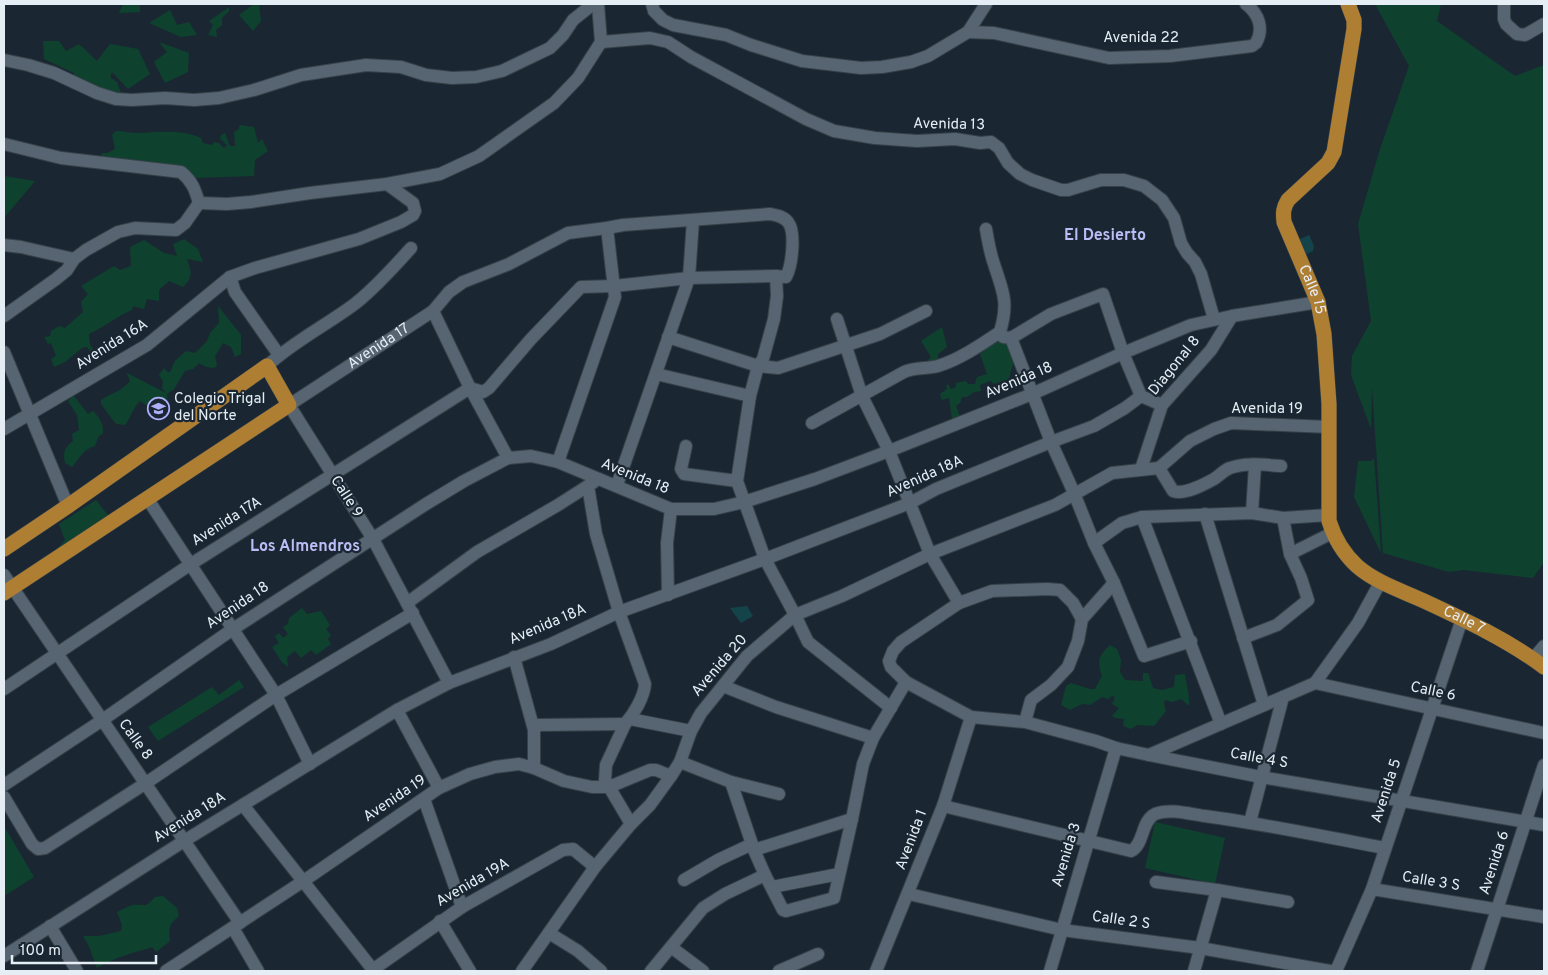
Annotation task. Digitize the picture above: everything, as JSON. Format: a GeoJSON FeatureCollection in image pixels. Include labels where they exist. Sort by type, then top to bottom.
{"type":"FeatureCollection","features":[{"type":"Feature","properties":{"kind":"main road","name":"Calle 15"},"geometry":{"type":"LineString","coordinates":[[1348,4],[1354,20],[1354,29],[1334,152],[1328,163],[1288,200],[1284,206],[1283,213],[1284,222],[1318,302],[1326,357],[1329,427],[1328,515],[1332,533],[1356,565],[1381,581]]}},
{"type":"Feature","properties":{"kind":"main road","name":"Calle 9"},"geometry":{"type":"LineString","coordinates":[[267,366],[289,405]]}},
{"type":"Feature","properties":{"kind":"main road"},"geometry":{"type":"LineString","coordinates":[[4,549],[267,366]]}},
{"type":"Feature","properties":{"kind":"main road","name":"Avenida 17"},"geometry":{"type":"LineString","coordinates":[[6,585],[147,498],[289,405]]}},
{"type":"Feature","properties":{"kind":"main road","name":"Calle 7"},"geometry":{"type":"LineString","coordinates":[[1381,581],[1462,619],[1539,663]]}},
{"type":"Feature","properties":{"kind":"street"},"geometry":{"type":"LineString","coordinates":[[4,60],[54,73],[106,96],[132,100],[219,98],[254,90],[301,75],[366,65],[401,68],[426,75],[452,78],[476,77],[502,71],[550,48],[564,35],[573,20],[593,4]]}},
{"type":"Feature","properties":{"kind":"street"},"geometry":{"type":"LineString","coordinates":[[199,203],[227,204],[251,202],[387,184],[440,174],[479,156],[554,103],[578,78],[601,42],[598,4]]}},
{"type":"Feature","properties":{"kind":"street"},"geometry":{"type":"LineString","coordinates":[[652,4],[654,11],[663,20],[673,25],[726,36],[802,61],[853,67],[882,67],[911,62],[928,56],[968,32],[986,4]]}},
{"type":"Feature","properties":{"kind":"street","name":"Avenida 22"},"geometry":{"type":"LineString","coordinates":[[968,32],[994,33],[1109,58],[1179,55],[1252,46],[1256,43],[1260,25],[1259,20],[1246,4]]}},
{"type":"Feature","properties":{"kind":"street"},"geometry":{"type":"LineString","coordinates":[[1504,4],[1504,19],[1509,28],[1517,34],[1525,35],[1544,24]]}},
{"type":"Feature","properties":{"kind":"street","name":"Avenida 13"},"geometry":{"type":"LineString","coordinates":[[601,42],[650,38],[668,42],[691,57],[806,119],[834,131],[875,138],[917,142],[955,140],[980,143],[991,142],[999,148],[1008,163],[1020,174],[1061,190],[1068,190],[1101,180],[1124,180],[1144,186],[1162,200],[1174,218],[1182,243],[1201,274],[1214,319]]}},
{"type":"Feature","properties":{"kind":"street"},"geometry":{"type":"LineString","coordinates":[[4,144],[61,158],[181,172],[194,185],[199,203]]}},
{"type":"Feature","properties":{"kind":"street","name":"Avenida 16A"},"geometry":{"type":"LineString","coordinates":[[4,430],[147,345],[230,277],[255,268],[359,239],[401,222],[413,215],[415,211],[413,203],[387,184]]}},
{"type":"Feature","properties":{"kind":"street"},"geometry":{"type":"LineString","coordinates":[[4,316],[56,279],[74,259],[86,250],[118,232],[135,228],[176,230],[185,223],[199,203]]}},
{"type":"Feature","properties":{"kind":"street","name":"Avenida 17"},"geometry":{"type":"LineString","coordinates":[[289,405],[433,311],[448,292],[463,282],[509,264],[568,233],[623,225],[777,215],[791,226],[792,244],[789,270],[786,277],[776,276]]}},
{"type":"Feature","properties":{"kind":"street"},"geometry":{"type":"LineString","coordinates":[[617,485],[689,278],[692,220]]}},
{"type":"Feature","properties":{"kind":"street"},"geometry":{"type":"LineString","coordinates":[[558,462],[615,297],[607,228]]}},
{"type":"Feature","properties":{"kind":"street"},"geometry":{"type":"LineString","coordinates":[[986,229],[994,263],[1004,292],[1005,335],[1144,656],[1191,641]]}},
{"type":"Feature","properties":{"kind":"street"},"geometry":{"type":"LineString","coordinates":[[4,245],[22,247],[74,259]]}},
{"type":"Feature","properties":{"kind":"street"},"geometry":{"type":"LineString","coordinates":[[267,366],[279,355],[356,303],[411,248]]}},
{"type":"Feature","properties":{"kind":"street"},"geometry":{"type":"LineString","coordinates":[[470,388],[483,392],[489,388],[532,339],[583,287],[614,286],[689,278],[776,276],[774,319],[750,396],[737,481],[765,559],[808,642],[891,708]]}},
{"type":"Feature","properties":{"kind":"street"},"geometry":{"type":"LineString","coordinates":[[230,277],[236,292],[279,355]]}},
{"type":"Feature","properties":{"kind":"street"},"geometry":{"type":"LineString","coordinates":[[812,423],[911,369],[928,369],[955,360],[1051,314],[1103,294],[1140,396],[1162,405]]}},
{"type":"Feature","properties":{"kind":"street","name":"Avenida 18"},"geometry":{"type":"LineString","coordinates":[[4,786],[233,629],[464,481],[508,458],[531,456],[558,462],[593,482],[617,485],[671,509],[714,509],[744,502],[815,479],[889,451],[1032,394],[1191,325],[1214,319],[1318,302]]}},
{"type":"Feature","properties":{"kind":"street"},"geometry":{"type":"LineString","coordinates":[[433,311],[470,388],[508,458]]}},
{"type":"Feature","properties":{"kind":"street"},"geometry":{"type":"LineString","coordinates":[[668,337],[758,366],[778,368],[880,334],[926,311]]}},
{"type":"Feature","properties":{"kind":"street","name":"Diagonal 8"},"geometry":{"type":"LineString","coordinates":[[1141,469],[1162,405],[1211,350],[1232,316]]}},
{"type":"Feature","properties":{"kind":"street"},"geometry":{"type":"LineString","coordinates":[[837,319],[862,396],[889,451],[930,554],[959,603]]}},
{"type":"Feature","properties":{"kind":"street"},"geometry":{"type":"LineString","coordinates":[[4,352],[68,506]]}},
{"type":"Feature","properties":{"kind":"street"},"geometry":{"type":"LineString","coordinates":[[656,374],[750,396]]}},
{"type":"Feature","properties":{"kind":"street","name":"Avenida 17A"},"geometry":{"type":"LineString","coordinates":[[4,689],[190,564],[470,388]]}},
{"type":"Feature","properties":{"kind":"street","name":"Avenida 18A"},"geometry":{"type":"LineString","coordinates":[[4,956],[184,841],[398,710],[449,683],[551,644],[619,612],[765,559],[910,502],[936,489],[1050,442],[1094,426],[1125,408],[1140,396]]}},
{"type":"Feature","properties":{"kind":"street","name":"Calle 9"},"geometry":{"type":"LineString","coordinates":[[289,405],[373,538],[449,683]]}},
{"type":"Feature","properties":{"kind":"street","name":"Avenida 19"},"geometry":{"type":"LineString","coordinates":[[1159,468],[1190,441],[1231,423],[1329,427]]}},
{"type":"Feature","properties":{"kind":"street"},"geometry":{"type":"LineString","coordinates":[[686,446],[681,470],[684,474],[737,481]]}},
{"type":"Feature","properties":{"kind":"street"},"geometry":{"type":"LineString","coordinates":[[1159,468],[1173,491],[1176,492],[1193,489],[1214,479],[1230,468],[1256,465],[1281,466]]}},
{"type":"Feature","properties":{"kind":"street"},"geometry":{"type":"LineString","coordinates":[[1252,513],[1256,465]]}},
{"type":"Feature","properties":{"kind":"street","name":"Avenida 20"},"geometry":{"type":"LineString","coordinates":[[522,971],[595,867],[631,824],[650,805],[671,776],[680,762],[691,731],[701,713],[747,656],[795,614],[842,596],[930,554],[1055,505],[1112,473],[1159,468]]}},
{"type":"Feature","properties":{"kind":"street"},"geometry":{"type":"LineString","coordinates":[[4,797],[32,844],[38,849],[45,848],[410,608],[477,552],[593,482],[596,534],[619,612],[645,684],[644,691],[606,765],[605,780],[631,824]]}},
{"type":"Feature","properties":{"kind":"street"},"geometry":{"type":"LineString","coordinates":[[147,498],[276,696],[310,764]]}},
{"type":"Feature","properties":{"kind":"street"},"geometry":{"type":"LineString","coordinates":[[668,595],[667,543],[671,509]]}},
{"type":"Feature","properties":{"kind":"street"},"geometry":{"type":"LineString","coordinates":[[1094,543],[1122,523],[1142,517],[1252,513],[1284,518],[1328,515]]}},
{"type":"Feature","properties":{"kind":"street"},"geometry":{"type":"LineString","coordinates":[[1205,514],[1264,705]]}},
{"type":"Feature","properties":{"kind":"street"},"geometry":{"type":"LineString","coordinates":[[1142,517],[1222,724]]}},
{"type":"Feature","properties":{"kind":"street"},"geometry":{"type":"LineString","coordinates":[[1243,638],[1277,625],[1308,600],[1290,554],[1284,518]]}},
{"type":"Feature","properties":{"kind":"street"},"geometry":{"type":"LineString","coordinates":[[1290,554],[1332,533]]}},
{"type":"Feature","properties":{"kind":"street"},"geometry":{"type":"LineString","coordinates":[[1149,755],[1315,683],[1358,623],[1381,581]]}},
{"type":"Feature","properties":{"kind":"street"},"geometry":{"type":"LineString","coordinates":[[1025,722],[1032,700],[1051,685],[1068,667],[1078,641],[1082,619],[1114,583]]}},
{"type":"Feature","properties":{"kind":"street","name":"Calle 8"},"geometry":{"type":"LineString","coordinates":[[6,585],[58,653],[101,721],[146,783],[184,841],[237,925],[258,971]]}},
{"type":"Feature","properties":{"kind":"street"},"geometry":{"type":"LineString","coordinates":[[970,717],[906,682],[891,667],[889,662],[893,651],[901,642],[959,603],[992,591],[1060,590],[1073,604],[1082,619]]}},
{"type":"Feature","properties":{"kind":"street","name":"Avenida 5"},"geometry":{"type":"LineString","coordinates":[[1336,971],[1372,889],[1462,619]]}},
{"type":"Feature","properties":{"kind":"street"},"geometry":{"type":"LineString","coordinates":[[1539,663],[1544,646]]}},
{"type":"Feature","properties":{"kind":"street"},"geometry":{"type":"LineString","coordinates":[[514,657],[534,730],[534,768]]}},
{"type":"Feature","properties":{"kind":"street"},"geometry":{"type":"LineString","coordinates":[[731,782],[753,847],[780,906],[786,912],[834,898],[863,764],[873,738],[906,682]]}},
{"type":"Feature","properties":{"kind":"street","name":"Calle 6"},"geometry":{"type":"LineString","coordinates":[[1315,683],[1544,733]]}},
{"type":"Feature","properties":{"kind":"street"},"geometry":{"type":"LineString","coordinates":[[723,686],[776,707],[873,738]]}},
{"type":"Feature","properties":{"kind":"street"},"geometry":{"type":"LineString","coordinates":[[1250,822],[1283,697]]}},
{"type":"Feature","properties":{"kind":"street"},"geometry":{"type":"LineString","coordinates":[[398,710],[439,788]]}},
{"type":"Feature","properties":{"kind":"street","name":"Calle 4 S"},"geometry":{"type":"LineString","coordinates":[[970,717],[1025,722],[1116,748],[1149,755],[1261,777],[1544,825]]}},
{"type":"Feature","properties":{"kind":"street","name":"Avenida 1"},"geometry":{"type":"LineString","coordinates":[[876,971],[909,894],[943,806],[970,717]]}},
{"type":"Feature","properties":{"kind":"street"},"geometry":{"type":"LineString","coordinates":[[534,730],[538,725],[628,722],[691,731]]}},
{"type":"Feature","properties":{"kind":"street","name":"Avenida 3"},"geometry":{"type":"LineString","coordinates":[[1050,971],[1116,748]]}},
{"type":"Feature","properties":{"kind":"street"},"geometry":{"type":"LineString","coordinates":[[680,762],[731,782],[779,794]]}},
{"type":"Feature","properties":{"kind":"street","name":"Avenida 19"},"geometry":{"type":"LineString","coordinates":[[166,971],[302,882],[439,788],[470,774],[495,767],[519,764],[534,768],[564,781],[592,787],[609,787],[650,770],[656,770],[671,776]]}},
{"type":"Feature","properties":{"kind":"street","name":"Avenida 6"},"geometry":{"type":"LineString","coordinates":[[1477,971],[1544,764]]}},
{"type":"Feature","properties":{"kind":"street"},"geometry":{"type":"LineString","coordinates":[[424,799],[462,907]]}},
{"type":"Feature","properties":{"kind":"street"},"geometry":{"type":"LineString","coordinates":[[243,805],[373,971]]}},
{"type":"Feature","properties":{"kind":"street"},"geometry":{"type":"LineString","coordinates":[[943,806],[1133,850],[1153,815],[1172,812],[1250,822],[1385,848]]}},
{"type":"Feature","properties":{"kind":"street"},"geometry":{"type":"LineString","coordinates":[[684,880],[718,860],[753,847],[852,819]]}},
{"type":"Feature","properties":{"kind":"street","name":"Avenida 19A"},"geometry":{"type":"LineString","coordinates":[[373,971],[440,921],[563,850],[573,849],[595,867]]}},
{"type":"Feature","properties":{"kind":"street"},"geometry":{"type":"LineString","coordinates":[[772,887],[840,874]]}},
{"type":"Feature","properties":{"kind":"street"},"geometry":{"type":"LineString","coordinates":[[651,971],[703,908],[725,894],[765,875]]}},
{"type":"Feature","properties":{"kind":"street"},"geometry":{"type":"LineString","coordinates":[[1156,882],[1288,902]]}},
{"type":"Feature","properties":{"kind":"street","name":"Calle 3 S"},"geometry":{"type":"LineString","coordinates":[[1372,889],[1544,917]]}},
{"type":"Feature","properties":{"kind":"street"},"geometry":{"type":"LineString","coordinates":[[1194,971],[1216,890]]}},
{"type":"Feature","properties":{"kind":"street","name":"Calle 2 S"},"geometry":{"type":"LineString","coordinates":[[909,894],[1062,930],[1200,948],[1330,971]]}},
{"type":"Feature","properties":{"kind":"street"},"geometry":{"type":"LineString","coordinates":[[440,921],[470,971]]}},
{"type":"Feature","properties":{"kind":"street"},"geometry":{"type":"LineString","coordinates":[[50,926],[77,971]]}},
{"type":"Feature","properties":{"kind":"street"},"geometry":{"type":"LineString","coordinates":[[549,933],[578,951],[601,971]]}},
{"type":"Feature","properties":{"kind":"street"},"geometry":{"type":"LineString","coordinates":[[671,946],[703,971]]}},
{"type":"Feature","properties":{"kind":"street"},"geometry":{"type":"LineString","coordinates":[[779,971],[818,954]]}},
{"type":"Feature","properties":{"kind":"shaded area"},"geometry":{"type":"Polygon","coordinates":[[[123,4],[140,4],[140,12],[119,13],[123,4]]]}},
{"type":"Feature","properties":{"kind":"shaded area"},"geometry":{"type":"Polygon","coordinates":[[[254,4],[259,4],[261,21],[253,31],[239,15],[254,4]]]}},
{"type":"Feature","properties":{"kind":"shaded area"},"geometry":{"type":"Polygon","coordinates":[[[1375,4],[1441,4],[1437,21],[1515,76],[1544,65],[1544,562],[1533,578],[1464,570],[1449,572],[1383,553],[1372,387],[1371,429],[1351,375],[1352,356],[1371,321],[1358,224],[1380,149],[1409,66],[1375,4]]]}},
{"type":"Feature","properties":{"kind":"shaded area"},"geometry":{"type":"Polygon","coordinates":[[[229,7],[229,11],[222,18],[222,25],[216,30],[217,37],[208,35],[213,25],[209,21],[229,7]]]}},
{"type":"Feature","properties":{"kind":"shaded area"},"geometry":{"type":"Polygon","coordinates":[[[170,10],[177,25],[189,22],[197,35],[181,37],[149,23],[170,10]]]}},
{"type":"Feature","properties":{"kind":"shaded area"},"geometry":{"type":"Polygon","coordinates":[[[43,41],[59,41],[66,51],[79,44],[97,61],[110,44],[138,49],[150,74],[128,89],[112,72],[110,77],[117,82],[121,93],[108,97],[91,84],[71,88],[74,73],[44,59],[43,41]]]}},
{"type":"Feature","properties":{"kind":"shaded area"},"geometry":{"type":"Polygon","coordinates":[[[159,42],[189,53],[188,72],[165,83],[154,62],[167,52],[159,42]]]}},
{"type":"Feature","properties":{"kind":"shaded area"},"geometry":{"type":"Polygon","coordinates":[[[240,125],[254,127],[258,143],[262,139],[268,151],[255,160],[254,176],[194,178],[101,161],[102,153],[115,149],[112,135],[116,131],[186,133],[201,138],[203,143],[212,145],[214,142],[219,143],[224,148],[227,145],[220,139],[221,135],[225,133],[230,146],[235,146],[234,132],[238,130],[240,125]]]}},
{"type":"Feature","properties":{"kind":"shaded area"},"geometry":{"type":"Polygon","coordinates":[[[4,176],[35,181],[4,218],[4,176]]]}},
{"type":"Feature","properties":{"kind":"shaded area"},"geometry":{"type":"Polygon","coordinates":[[[1309,235],[1314,246],[1313,251],[1305,255],[1298,240],[1309,235]]]}},
{"type":"Feature","properties":{"kind":"shaded area"},"geometry":{"type":"Polygon","coordinates":[[[184,239],[198,249],[203,262],[187,259],[191,274],[183,287],[169,281],[159,290],[159,301],[147,299],[144,309],[133,306],[132,310],[89,334],[90,345],[94,350],[91,352],[87,347],[82,348],[65,362],[54,367],[51,359],[56,356],[51,343],[48,344],[44,337],[50,336],[51,331],[59,326],[65,328],[83,312],[81,302],[88,294],[81,286],[114,266],[120,270],[131,266],[130,247],[144,240],[164,253],[177,256],[173,244],[184,239]]]}},
{"type":"Feature","properties":{"kind":"shaded area"},"geometry":{"type":"Polygon","coordinates":[[[218,306],[241,335],[241,354],[235,357],[231,347],[223,343],[215,356],[217,366],[214,368],[206,367],[199,363],[193,369],[185,371],[174,389],[167,394],[168,405],[159,404],[151,408],[140,401],[125,425],[116,424],[101,404],[101,400],[130,381],[127,373],[166,393],[162,388],[163,381],[159,375],[164,368],[167,372],[170,372],[175,361],[186,351],[195,353],[207,341],[210,333],[219,323],[218,306]]]}},
{"type":"Feature","properties":{"kind":"shaded area"},"geometry":{"type":"Polygon","coordinates":[[[942,327],[947,347],[938,354],[938,363],[924,364],[931,357],[921,341],[942,327]]]}},
{"type":"Feature","properties":{"kind":"shaded area"},"geometry":{"type":"Polygon","coordinates":[[[999,338],[1016,354],[1009,383],[1006,380],[994,384],[990,381],[980,385],[981,391],[974,392],[967,397],[962,397],[960,403],[956,406],[960,417],[952,419],[949,398],[942,400],[940,394],[947,389],[946,386],[948,384],[951,389],[956,387],[956,383],[966,381],[968,384],[975,384],[977,377],[987,374],[980,354],[999,338]]]}},
{"type":"Feature","properties":{"kind":"shaded area"},"geometry":{"type":"Polygon","coordinates":[[[73,395],[88,414],[93,411],[95,413],[101,421],[103,433],[98,437],[95,446],[84,452],[72,467],[65,463],[64,456],[66,448],[73,441],[72,434],[79,430],[77,415],[68,401],[73,395]]]}},
{"type":"Feature","properties":{"kind":"shaded area"},"geometry":{"type":"Polygon","coordinates":[[[1374,458],[1381,553],[1354,497],[1358,461],[1371,461],[1374,458]]]}},
{"type":"Feature","properties":{"kind":"shaded area"},"geometry":{"type":"Polygon","coordinates":[[[96,500],[111,519],[54,552],[65,540],[59,524],[96,500]]]}},
{"type":"Feature","properties":{"kind":"shaded area"},"geometry":{"type":"Polygon","coordinates":[[[747,606],[753,616],[741,623],[730,608],[747,606]]]}},
{"type":"Feature","properties":{"kind":"shaded area"},"geometry":{"type":"Polygon","coordinates":[[[302,608],[307,614],[321,611],[330,625],[326,629],[331,635],[328,639],[331,644],[316,655],[311,650],[301,658],[295,651],[287,657],[288,667],[282,662],[272,647],[279,643],[275,636],[279,633],[283,638],[288,634],[283,627],[288,624],[289,618],[302,608]]]}},
{"type":"Feature","properties":{"kind":"shaded area"},"geometry":{"type":"Polygon","coordinates":[[[1110,645],[1117,649],[1121,660],[1120,672],[1125,680],[1143,681],[1143,673],[1148,673],[1153,688],[1162,690],[1174,687],[1175,675],[1185,674],[1189,706],[1181,699],[1172,702],[1165,700],[1166,711],[1154,726],[1137,725],[1131,729],[1123,726],[1124,719],[1112,716],[1119,708],[1112,704],[1115,697],[1112,696],[1108,699],[1102,697],[1090,705],[1082,704],[1070,710],[1061,705],[1066,686],[1071,683],[1095,689],[1102,676],[1099,666],[1100,659],[1110,645]]]}},
{"type":"Feature","properties":{"kind":"shaded area"},"geometry":{"type":"Polygon","coordinates":[[[239,680],[244,687],[158,741],[148,727],[212,687],[219,695],[239,680]]]}},
{"type":"Feature","properties":{"kind":"shaded area"},"geometry":{"type":"Polygon","coordinates":[[[1155,822],[1225,838],[1215,884],[1145,868],[1155,822]]]}},
{"type":"Feature","properties":{"kind":"shaded area"},"geometry":{"type":"Polygon","coordinates":[[[4,826],[34,877],[4,896],[4,826]]]}},
{"type":"Feature","properties":{"kind":"shaded area"},"geometry":{"type":"Polygon","coordinates":[[[163,896],[177,908],[179,916],[170,927],[170,941],[156,952],[152,947],[129,954],[97,968],[83,936],[99,936],[121,931],[122,925],[117,912],[133,905],[147,905],[155,897],[163,896]]]}},
{"type":"Feature","properties":{"kind":"place","name":"Colegio Trigal del Norte"},"geometry":{"type":"Point","coordinates":[158,408]}},
{"type":"Feature","properties":{"kind":"district","name":"El Desierto"},"geometry":{"type":"Point","coordinates":[1105,236]}},
{"type":"Feature","properties":{"kind":"district","name":"Los Almendros"},"geometry":{"type":"Point","coordinates":[305,547]}}]}
